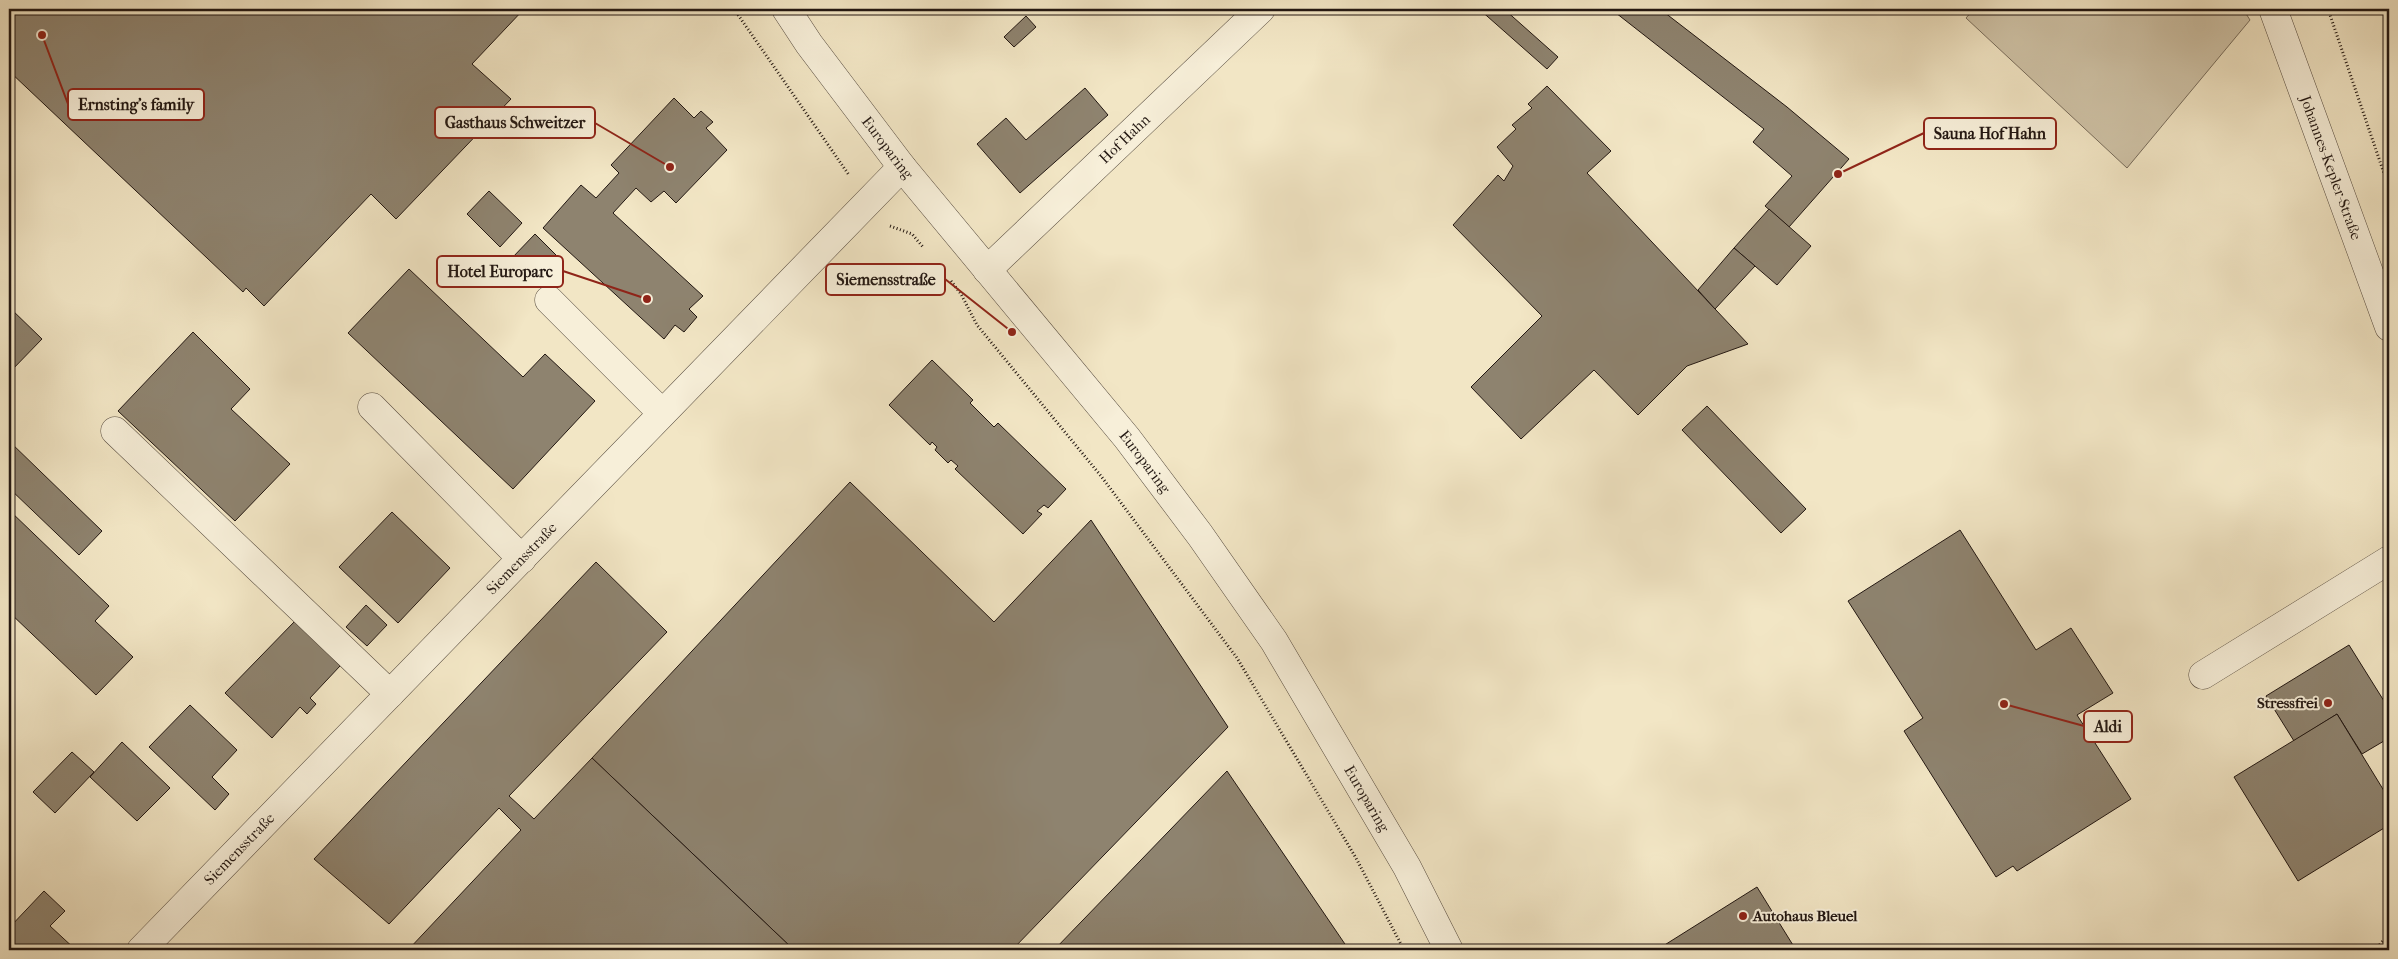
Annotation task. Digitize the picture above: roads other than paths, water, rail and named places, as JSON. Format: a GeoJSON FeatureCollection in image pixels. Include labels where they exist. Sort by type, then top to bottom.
{"type":"FeatureCollection","features":[{"type":"Feature","properties":{"kind":"street","name":"Europaring"},"geometry":{"type":"LineString","coordinates":[[786,9],[808,44],[902,167],[1127,438],[1200,535],[1274,642],[1407,867],[1449,950]]}},
{"type":"Feature","properties":{"kind":"street","name":"Hof Hahn"},"geometry":{"type":"LineString","coordinates":[[987,270],[1261,9]]}},
{"type":"Feature","properties":{"kind":"street","name":"Johannes-Kepler-Straße"},"geometry":{"type":"LineString","coordinates":[[2273,9],[2388,318]]}},
{"type":"Feature","properties":{"kind":"street","name":"Siemensstraße"},"geometry":{"type":"LineString","coordinates":[[142,950],[902,167]]}},
{"type":"Feature","properties":{"kind":"street"},"geometry":{"type":"LineString","coordinates":[[549,300],[662,413]]}},
{"type":"Feature","properties":{"kind":"street"},"geometry":{"type":"LineString","coordinates":[[372,407],[522,558]]}},
{"type":"Feature","properties":{"kind":"street"},"geometry":{"type":"LineString","coordinates":[[115,431],[390,694]]}},
{"type":"Feature","properties":{"kind":"street"},"geometry":{"type":"LineString","coordinates":[[2203,675],[2389,560]]}},
{"type":"Feature","properties":{"kind":"place","name":"Ernsting's family"},"geometry":{"type":"Point","coordinates":[42,35]}},
{"type":"Feature","properties":{"kind":"place","name":"Gasthaus Schweitzer"},"geometry":{"type":"Point","coordinates":[670,167]}},
{"type":"Feature","properties":{"kind":"place","name":"Sauna Hof Hahn"},"geometry":{"type":"Point","coordinates":[1838,174]}},
{"type":"Feature","properties":{"kind":"place","name":"Hotel Europarc"},"geometry":{"type":"Point","coordinates":[647,299]}},
{"type":"Feature","properties":{"kind":"place","name":"Siemensstraße"},"geometry":{"type":"Point","coordinates":[1012,332]}},
{"type":"Feature","properties":{"kind":"place","name":"Stressfrei"},"geometry":{"type":"Point","coordinates":[2328,703]}},
{"type":"Feature","properties":{"kind":"place","name":"Aldi"},"geometry":{"type":"Point","coordinates":[2004,704]}},
{"type":"Feature","properties":{"kind":"place","name":"Autohaus Bleuel"},"geometry":{"type":"Point","coordinates":[1743,916]}}]}
